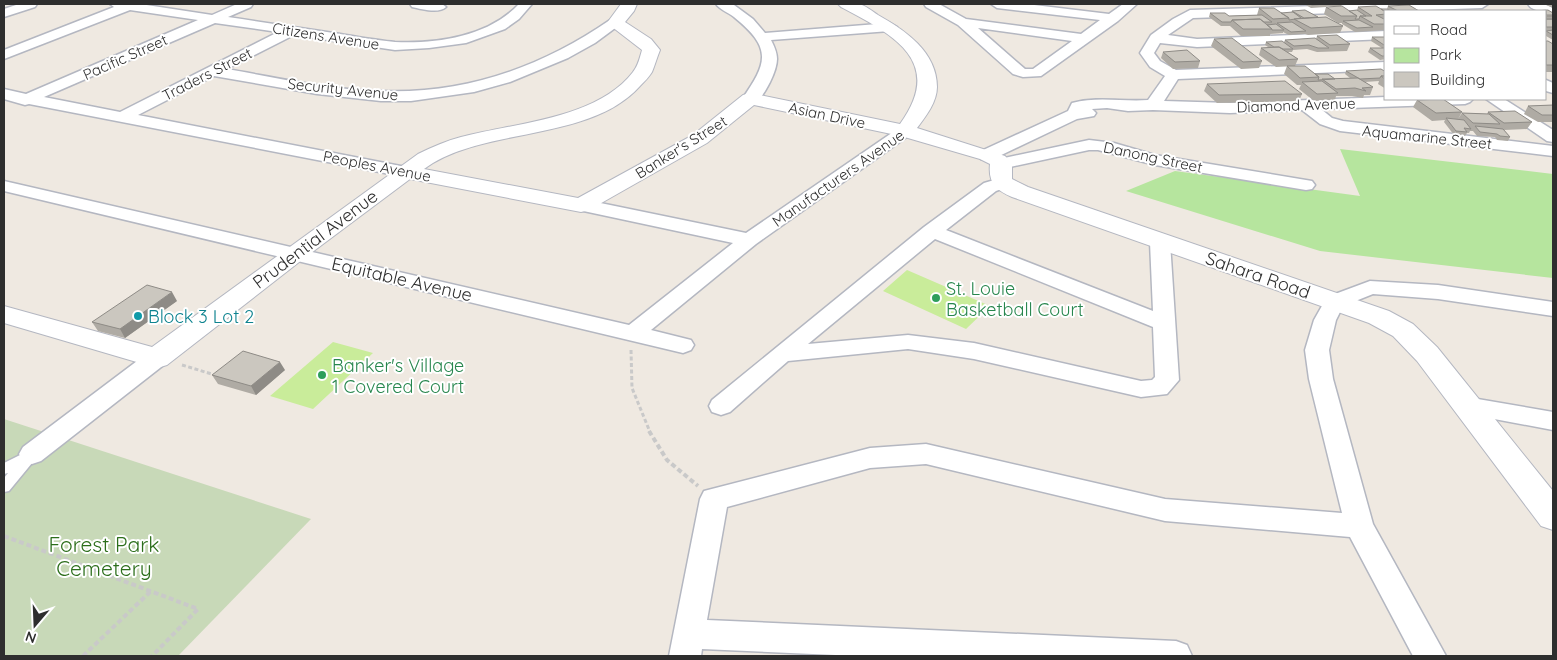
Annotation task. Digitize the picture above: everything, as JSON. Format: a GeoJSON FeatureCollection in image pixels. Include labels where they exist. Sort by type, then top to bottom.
{"type":"FeatureCollection","features":[{"type":"Feature","properties":{"kind":"street"},"geometry":{"type":"LineString","coordinates":[[4,14],[31,4]]}},
{"type":"Feature","properties":{"kind":"street","name":"Citizens Avenue"},"geometry":{"type":"LineString","coordinates":[[116,4],[395,46],[460,40],[511,20],[526,4]]}},
{"type":"Feature","properties":{"kind":"street","name":"Pacific Street"},"geometry":{"type":"LineString","coordinates":[[4,110],[247,4]]}},
{"type":"Feature","properties":{"kind":"street"},"geometry":{"type":"LineString","coordinates":[[416,4],[440,7]]}},
{"type":"Feature","properties":{"kind":"street","name":"Security Avenue"},"geometry":{"type":"LineString","coordinates":[[212,71],[345,92],[382,96],[418,95],[489,83],[519,74],[570,52],[591,40],[615,23],[626,11],[629,4]]}},
{"type":"Feature","properties":{"kind":"street"},"geometry":{"type":"LineString","coordinates":[[722,4],[739,15],[763,37],[890,27]]}},
{"type":"Feature","properties":{"kind":"street","name":"Manufacturers Avenue"},"geometry":{"type":"LineString","coordinates":[[633,333],[749,240],[905,131],[915,120],[923,107],[928,92],[928,77],[923,62],[914,48],[890,27],[846,4]]}},
{"type":"Feature","properties":{"kind":"street"},"geometry":{"type":"LineString","coordinates":[[930,4],[963,22],[1023,73],[1036,73],[1131,4]]}},
{"type":"Feature","properties":{"kind":"street"},"geometry":{"type":"LineString","coordinates":[[996,4],[1113,18]]}},
{"type":"Feature","properties":{"kind":"street"},"geometry":{"type":"LineString","coordinates":[[1384,66],[1173,75],[1155,64],[1146,53],[1149,45],[1156,38],[1190,14],[1416,9],[1477,4]]}},
{"type":"Feature","properties":{"kind":"street"},"geometry":{"type":"LineString","coordinates":[[1534,4],[1547,10]]}},
{"type":"Feature","properties":{"kind":"street"},"geometry":{"type":"LineString","coordinates":[[4,55],[132,5]]}},
{"type":"Feature","properties":{"kind":"street"},"geometry":{"type":"LineString","coordinates":[[963,22],[1082,38]]}},
{"type":"Feature","properties":{"kind":"street","name":"Prudential Avenue"},"geometry":{"type":"LineString","coordinates":[[32,454],[294,254],[425,158],[473,140],[576,116],[602,105],[626,90],[642,74],[650,62],[652,50],[645,43],[615,23]]}},
{"type":"Feature","properties":{"kind":"street","name":"Traders Street"},"geometry":{"type":"LineString","coordinates":[[122,117],[291,31]]}},
{"type":"Feature","properties":{"kind":"street"},"geometry":{"type":"LineString","coordinates":[[1156,38],[1197,43],[1384,34]]}},
{"type":"Feature","properties":{"kind":"street","name":"Banker's Street"},"geometry":{"type":"LineString","coordinates":[[581,205],[700,139],[750,99],[766,76],[770,66],[769,48],[763,37]]}},
{"type":"Feature","properties":{"kind":"street"},"geometry":{"type":"LineString","coordinates":[[1152,105],[1173,75]]}},
{"type":"Feature","properties":{"kind":"street","name":"Peoples Avenue"},"geometry":{"type":"LineString","coordinates":[[4,94],[581,205],[749,240]]}},
{"type":"Feature","properties":{"kind":"street","name":"Asian Drive"},"geometry":{"type":"LineString","coordinates":[[750,99],[905,131]]}},
{"type":"Feature","properties":{"kind":"street","name":"Diamond Avenue"},"geometry":{"type":"LineString","coordinates":[[996,167],[1074,114],[1116,111],[1128,106],[1152,105],[1230,108],[1442,100]]}},
{"type":"Feature","properties":{"kind":"street"},"geometry":{"type":"LineString","coordinates":[[1496,100],[1553,137]]}},
{"type":"Feature","properties":{"kind":"street","name":"Aquamarine Street"},"geometry":{"type":"LineString","coordinates":[[1307,106],[1326,121],[1340,126],[1553,151]]}},
{"type":"Feature","properties":{"kind":"street","name":"Sahara Road"},"geometry":{"type":"LineString","coordinates":[[905,131],[996,167],[1020,192],[1379,317],[1403,330],[1427,354],[1553,516]]}},
{"type":"Feature","properties":{"kind":"street","name":"Danong Street"},"geometry":{"type":"LineString","coordinates":[[996,167],[1089,145],[1100,145],[1112,146],[1150,158],[1199,168],[1306,185]]}},
{"type":"Feature","properties":{"kind":"street"},"geometry":{"type":"LineString","coordinates":[[721,406],[780,354],[931,232],[990,187],[996,167]]}},
{"type":"Feature","properties":{"kind":"street","name":"Equitable Avenue"},"geometry":{"type":"LineString","coordinates":[[4,186],[683,345]]}},
{"type":"Feature","properties":{"kind":"street"},"geometry":{"type":"LineString","coordinates":[[931,232],[1165,324]]}},
{"type":"Feature","properties":{"kind":"street"},"geometry":{"type":"LineString","coordinates":[[780,354],[908,342],[974,351],[1142,389],[1158,388],[1167,380],[1160,242]]}},
{"type":"Feature","properties":{"kind":"street"},"geometry":{"type":"LineString","coordinates":[[1430,656],[1359,526],[1321,379],[1317,350],[1325,320],[1335,302],[1370,287],[1438,292],[1553,309]]}},
{"type":"Feature","properties":{"kind":"street"},"geometry":{"type":"LineString","coordinates":[[4,314],[157,358]]}},
{"type":"Feature","properties":{"kind":"street"},"geometry":{"type":"LineString","coordinates":[[1466,406],[1553,421]]}},
{"type":"Feature","properties":{"kind":"street"},"geometry":{"type":"LineString","coordinates":[[1176,656],[687,645],[714,499],[870,458],[926,454],[1165,510],[1359,526]]}},
{"type":"Feature","properties":{"kind":"lane"},"geometry":{"type":"LineString","coordinates":[[4,469],[32,454]]}},
{"type":"Feature","properties":{"kind":"lane"},"geometry":{"type":"LineString","coordinates":[[4,488],[32,454]]}},
{"type":"Feature","properties":{"kind":"path"},"geometry":{"type":"LineString","coordinates":[[633,333],[630,359],[632,388],[650,433],[667,460],[714,499]]}},
{"type":"Feature","properties":{"kind":"path"},"geometry":{"type":"LineString","coordinates":[[157,358],[215,375]]}},
{"type":"Feature","properties":{"kind":"path"},"geometry":{"type":"LineString","coordinates":[[4,536],[198,609],[152,656]]}},
{"type":"Feature","properties":{"kind":"path"},"geometry":{"type":"LineString","coordinates":[[83,656],[151,591]]}},
{"type":"Feature","properties":{"kind":"green space"},"geometry":{"type":"Polygon","coordinates":[[[1340,149],[1553,174],[1553,278],[1320,251],[1126,191],[1175,171],[1360,196],[1340,149]]]}},
{"type":"Feature","properties":{"kind":"green space","name":"St. Louie Basketball Court"},"geometry":{"type":"Polygon","coordinates":[[[907,270],[990,306],[966,329],[883,291],[907,270]]]}},
{"type":"Feature","properties":{"kind":"green space","name":"Banker's Village 1 Covered Court"},"geometry":{"type":"Polygon","coordinates":[[[333,342],[373,353],[313,409],[270,396],[333,342]]]}},
{"type":"Feature","properties":{"kind":"green space","name":"Forest Park Cemetery"},"geometry":{"type":"Polygon","coordinates":[[[4,419],[311,519],[178,656],[4,656],[4,419]]]}},
{"type":"Feature","properties":{"kind":"building"},"geometry":{"type":"Polygon","coordinates":[[[1409,5],[1417,10],[1396,10],[1388,6],[1409,5]]]}},
{"type":"Feature","properties":{"kind":"building"},"geometry":{"type":"Polygon","coordinates":[[[1342,6],[1357,16],[1341,16],[1326,7],[1342,6]]]}},
{"type":"Feature","properties":{"kind":"building"},"geometry":{"type":"Polygon","coordinates":[[[1376,6],[1384,11],[1384,14],[1376,15],[1384,19],[1384,24],[1374,24],[1360,16],[1372,16],[1358,7],[1376,6]]]}},
{"type":"Feature","properties":{"kind":"building"},"geometry":{"type":"Polygon","coordinates":[[[1259,8],[1274,8],[1289,18],[1273,19],[1259,8]]]}},
{"type":"Feature","properties":{"kind":"building"},"geometry":{"type":"Polygon","coordinates":[[[1305,10],[1318,17],[1304,18],[1292,11],[1305,10]]]}},
{"type":"Feature","properties":{"kind":"building"},"geometry":{"type":"Polygon","coordinates":[[[1357,10],[1366,16],[1360,16],[1359,19],[1355,19],[1357,16],[1349,11],[1357,10]]]}},
{"type":"Feature","properties":{"kind":"building"},"geometry":{"type":"Polygon","coordinates":[[[1547,10],[1553,13],[1553,15],[1547,15],[1547,10]]]}},
{"type":"Feature","properties":{"kind":"building"},"geometry":{"type":"Polygon","coordinates":[[[1293,12],[1301,18],[1289,20],[1289,18],[1281,13],[1293,12]]]}},
{"type":"Feature","properties":{"kind":"building"},"geometry":{"type":"Polygon","coordinates":[[[1210,13],[1225,13],[1229,16],[1262,15],[1272,22],[1264,22],[1260,19],[1222,22],[1210,13]]]}},
{"type":"Feature","properties":{"kind":"building"},"geometry":{"type":"Polygon","coordinates":[[[1326,17],[1343,26],[1311,28],[1294,19],[1326,17]]]}},
{"type":"Feature","properties":{"kind":"building"},"geometry":{"type":"Polygon","coordinates":[[[1260,19],[1272,29],[1243,29],[1232,20],[1260,19]]]}},
{"type":"Feature","properties":{"kind":"building"},"geometry":{"type":"Polygon","coordinates":[[[1547,19],[1553,19],[1553,27],[1547,27],[1547,19]]]}},
{"type":"Feature","properties":{"kind":"building"},"geometry":{"type":"Polygon","coordinates":[[[1359,20],[1373,27],[1357,28],[1343,21],[1359,20]]]}},
{"type":"Feature","properties":{"kind":"building"},"geometry":{"type":"Polygon","coordinates":[[[1292,22],[1306,31],[1291,32],[1277,23],[1292,22]]]}},
{"type":"Feature","properties":{"kind":"building"},"geometry":{"type":"Polygon","coordinates":[[[1276,24],[1284,30],[1272,30],[1267,25],[1276,24]]]}},
{"type":"Feature","properties":{"kind":"building"},"geometry":{"type":"Polygon","coordinates":[[[1553,30],[1553,35],[1547,32],[1553,30]]]}},
{"type":"Feature","properties":{"kind":"building"},"geometry":{"type":"Polygon","coordinates":[[[1337,35],[1350,44],[1330,45],[1317,36],[1337,35]]]}},
{"type":"Feature","properties":{"kind":"building"},"geometry":{"type":"Polygon","coordinates":[[[1372,37],[1384,37],[1384,45],[1372,37]]]}},
{"type":"Feature","properties":{"kind":"building"},"geometry":{"type":"Polygon","coordinates":[[[1232,38],[1262,61],[1243,62],[1214,39],[1232,38]]]}},
{"type":"Feature","properties":{"kind":"building"},"geometry":{"type":"Polygon","coordinates":[[[1315,38],[1329,48],[1318,48],[1309,45],[1294,46],[1285,40],[1315,38]]]}},
{"type":"Feature","properties":{"kind":"building"},"geometry":{"type":"Polygon","coordinates":[[[1282,41],[1293,49],[1274,47],[1266,42],[1282,41]]]}},
{"type":"Feature","properties":{"kind":"building"},"geometry":{"type":"Polygon","coordinates":[[[1547,41],[1553,44],[1553,65],[1547,65],[1547,41]]]}},
{"type":"Feature","properties":{"kind":"building"},"geometry":{"type":"Polygon","coordinates":[[[1279,47],[1298,59],[1279,60],[1261,48],[1279,47]]]}},
{"type":"Feature","properties":{"kind":"building"},"geometry":{"type":"Polygon","coordinates":[[[1370,48],[1384,48],[1384,56],[1370,48]]]}},
{"type":"Feature","properties":{"kind":"building"},"geometry":{"type":"Polygon","coordinates":[[[1187,50],[1200,61],[1175,62],[1163,52],[1187,50]]]}},
{"type":"Feature","properties":{"kind":"building"},"geometry":{"type":"Polygon","coordinates":[[[1287,66],[1305,66],[1319,77],[1300,78],[1287,66]]]}},
{"type":"Feature","properties":{"kind":"building"},"geometry":{"type":"Polygon","coordinates":[[[1381,69],[1384,71],[1384,76],[1360,79],[1346,71],[1381,69]]]}},
{"type":"Feature","properties":{"kind":"building"},"geometry":{"type":"Polygon","coordinates":[[[1315,74],[1328,74],[1335,79],[1318,80],[1319,77],[1315,74]]]}},
{"type":"Feature","properties":{"kind":"building"},"geometry":{"type":"Polygon","coordinates":[[[1358,78],[1373,87],[1362,88],[1366,91],[1355,88],[1336,89],[1322,79],[1358,78]]]}},
{"type":"Feature","properties":{"kind":"building"},"geometry":{"type":"Polygon","coordinates":[[[1285,81],[1302,94],[1219,95],[1207,84],[1285,81]]]}},
{"type":"Feature","properties":{"kind":"building"},"geometry":{"type":"Polygon","coordinates":[[[1322,81],[1338,93],[1317,94],[1302,82],[1322,81]]]}},
{"type":"Feature","properties":{"kind":"building"},"geometry":{"type":"Polygon","coordinates":[[[1417,100],[1444,100],[1462,112],[1436,113],[1417,100]]]}},
{"type":"Feature","properties":{"kind":"building"},"geometry":{"type":"Polygon","coordinates":[[[1553,105],[1553,115],[1542,115],[1528,106],[1553,105]]]}},
{"type":"Feature","properties":{"kind":"building"},"geometry":{"type":"Polygon","coordinates":[[[1515,111],[1532,122],[1504,123],[1488,112],[1515,111]]]}},
{"type":"Feature","properties":{"kind":"building"},"geometry":{"type":"Polygon","coordinates":[[[1462,113],[1489,114],[1500,124],[1473,123],[1462,113]]]}},
{"type":"Feature","properties":{"kind":"building"},"geometry":{"type":"Polygon","coordinates":[[[1446,118],[1464,120],[1471,129],[1464,128],[1467,132],[1456,131],[1446,118]]]}},
{"type":"Feature","properties":{"kind":"building"},"geometry":{"type":"Polygon","coordinates":[[[1475,126],[1503,129],[1510,137],[1480,132],[1475,126]]]}},
{"type":"Feature","properties":{"kind":"building"},"geometry":{"type":"Polygon","coordinates":[[[147,285],[172,292],[120,329],[92,322],[147,285]]]}},
{"type":"Feature","properties":{"kind":"building"},"geometry":{"type":"Polygon","coordinates":[[[243,351],[280,362],[251,386],[212,375],[243,351]]]}},
{"type":"Feature","properties":{"kind":"place","name":"St. Louie Basketball Court"},"geometry":{"type":"Point","coordinates":[936,298]}},
{"type":"Feature","properties":{"kind":"place","name":"Block 3 Lot 2"},"geometry":{"type":"Point","coordinates":[138,316]}},
{"type":"Feature","properties":{"kind":"place","name":"Banker's Village 1 Covered Court"},"geometry":{"type":"Point","coordinates":[322,375]}}]}
